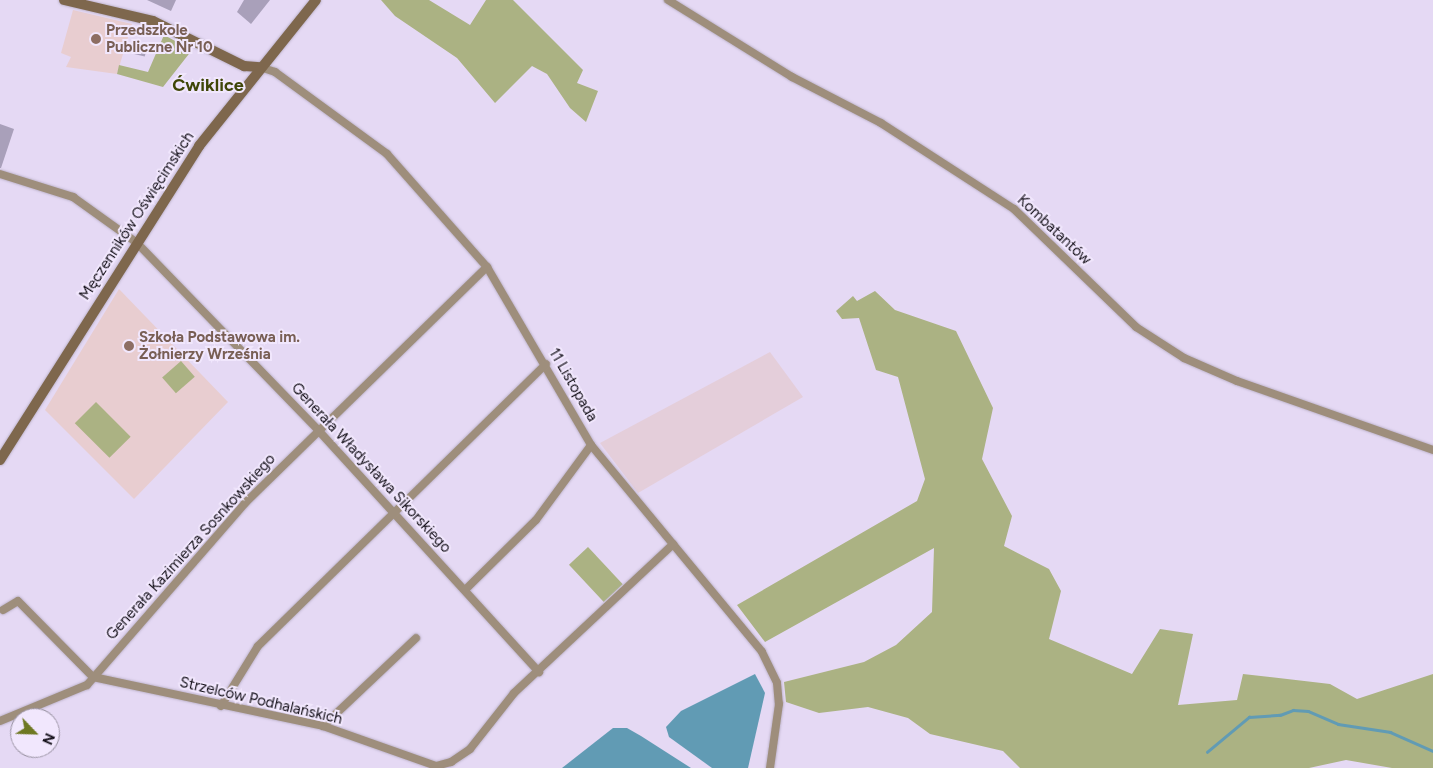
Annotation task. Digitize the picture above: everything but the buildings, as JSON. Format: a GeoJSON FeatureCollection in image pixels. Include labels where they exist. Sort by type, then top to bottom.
{"type":"FeatureCollection","features":[{"type":"Feature","properties":{"kind":"main road"},"geometry":{"type":"LineString","coordinates":[[64,0],[153,21],[244,66],[260,67]]}},
{"type":"Feature","properties":{"kind":"main road","name":"Męczenników Oświęcimskich"},"geometry":{"type":"LineString","coordinates":[[0,460],[199,146],[260,67],[316,0]]}},
{"type":"Feature","properties":{"kind":"street","name":"Kombatantów"},"geometry":{"type":"LineString","coordinates":[[668,0],[792,77],[881,123],[1014,209],[1136,327],[1184,358],[1256,388],[1433,450]]}},
{"type":"Feature","properties":{"kind":"street","name":"11 Listopada"},"geometry":{"type":"LineString","coordinates":[[260,67],[275,72],[387,154],[487,267],[546,364],[591,445],[762,652],[775,677],[779,704],[770,768]]}},
{"type":"Feature","properties":{"kind":"street","name":"Generała Władysława Sikorskiego"},"geometry":{"type":"LineString","coordinates":[[0,174],[74,197],[136,243],[318,430],[539,672]]}},
{"type":"Feature","properties":{"kind":"street","name":"Generała Kazimierza Sosnkowskiego"},"geometry":{"type":"LineString","coordinates":[[93,676],[245,503],[487,267]]}},
{"type":"Feature","properties":{"kind":"street"},"geometry":{"type":"LineString","coordinates":[[221,706],[258,646],[393,510],[546,364]]}},
{"type":"Feature","properties":{"kind":"street"},"geometry":{"type":"LineString","coordinates":[[466,590],[530,526],[591,445]]}},
{"type":"Feature","properties":{"kind":"street","name":"Strzelców Podhalańskich"},"geometry":{"type":"LineString","coordinates":[[93,676],[221,706],[323,726],[428,765],[445,764],[470,749],[514,693],[539,672],[673,544]]}},
{"type":"Feature","properties":{"kind":"street"},"geometry":{"type":"LineString","coordinates":[[0,721],[74,692],[93,676],[18,601],[3,610]]}},
{"type":"Feature","properties":{"kind":"street"},"geometry":{"type":"LineString","coordinates":[[323,726],[416,638]]}},
{"type":"Feature","properties":{"kind":"shaded area","name":"Przedszkole Publiczne Nr 10"},"geometry":{"type":"Polygon","coordinates":[[[73,10],[132,24],[117,74],[66,67],[71,57],[61,53],[73,10]]]}},
{"type":"Feature","properties":{"kind":"shaded area","name":"Szkoła Podstawowa im. Żołnierzy Września"},"geometry":{"type":"Polygon","coordinates":[[[119,289],[228,402],[134,499],[45,410],[119,289]]]}},
{"type":"Feature","properties":{"kind":"shaded area"},"geometry":{"type":"Polygon","coordinates":[[[770,352],[803,397],[638,493],[600,443],[770,352]]]}},
{"type":"Feature","properties":{"kind":"green space"},"geometry":{"type":"Polygon","coordinates":[[[381,0],[429,0],[470,25],[486,0],[513,0],[583,70],[577,83],[598,91],[586,122],[570,108],[547,74],[532,66],[495,103],[457,58],[395,16],[381,0]]]}},
{"type":"Feature","properties":{"kind":"green space"},"geometry":{"type":"Polygon","coordinates":[[[164,35],[192,50],[163,87],[117,74],[119,65],[148,72],[164,35]]]}},
{"type":"Feature","properties":{"kind":"green space"},"geometry":{"type":"Polygon","coordinates":[[[875,291],[895,310],[956,331],[993,408],[982,459],[1012,516],[1004,546],[1049,569],[1061,591],[1049,639],[1132,674],[1160,629],[1193,634],[1178,705],[1237,700],[1243,674],[1330,684],[1357,699],[1433,674],[1433,768],[1392,768],[1346,760],[1309,768],[1020,768],[1003,751],[930,734],[908,718],[868,707],[819,713],[786,702],[784,682],[864,662],[896,645],[932,612],[934,548],[765,642],[737,605],[917,501],[925,479],[898,377],[876,370],[859,318],[842,319],[836,311],[853,296],[857,301],[875,291]]]}},
{"type":"Feature","properties":{"kind":"green space"},"geometry":{"type":"Polygon","coordinates":[[[181,361],[195,377],[176,393],[162,377],[181,361]]]}},
{"type":"Feature","properties":{"kind":"green space"},"geometry":{"type":"Polygon","coordinates":[[[96,402],[131,437],[109,458],[75,423],[96,402]]]}},
{"type":"Feature","properties":{"kind":"green space"},"geometry":{"type":"Polygon","coordinates":[[[588,547],[623,584],[604,602],[569,565],[588,547]]]}},
{"type":"Feature","properties":{"kind":"water"},"geometry":{"type":"Polygon","coordinates":[[[755,674],[765,693],[748,768],[712,768],[669,737],[666,727],[681,711],[755,674]]]}},
{"type":"Feature","properties":{"kind":"water"},"geometry":{"type":"Polygon","coordinates":[[[613,728],[627,728],[691,768],[562,768],[613,728]]]}},
{"type":"Feature","properties":{"kind":"waterway"},"geometry":{"type":"LineString","coordinates":[[1207,752],[1249,717],[1280,715],[1293,710],[1308,711],[1338,724],[1390,732],[1433,751]]}},
{"type":"Feature","properties":{"kind":"place","name":"Przedszkole Publiczne Nr 10"},"geometry":{"type":"Point","coordinates":[96,39]}},
{"type":"Feature","properties":{"kind":"place","name":"Szkoła Podstawowa im. Żołnierzy Września"},"geometry":{"type":"Point","coordinates":[129,346]}},
{"type":"Feature","properties":{"kind":"district","name":"Ćwiklice"},"geometry":{"type":"Point","coordinates":[208,85]}}]}
